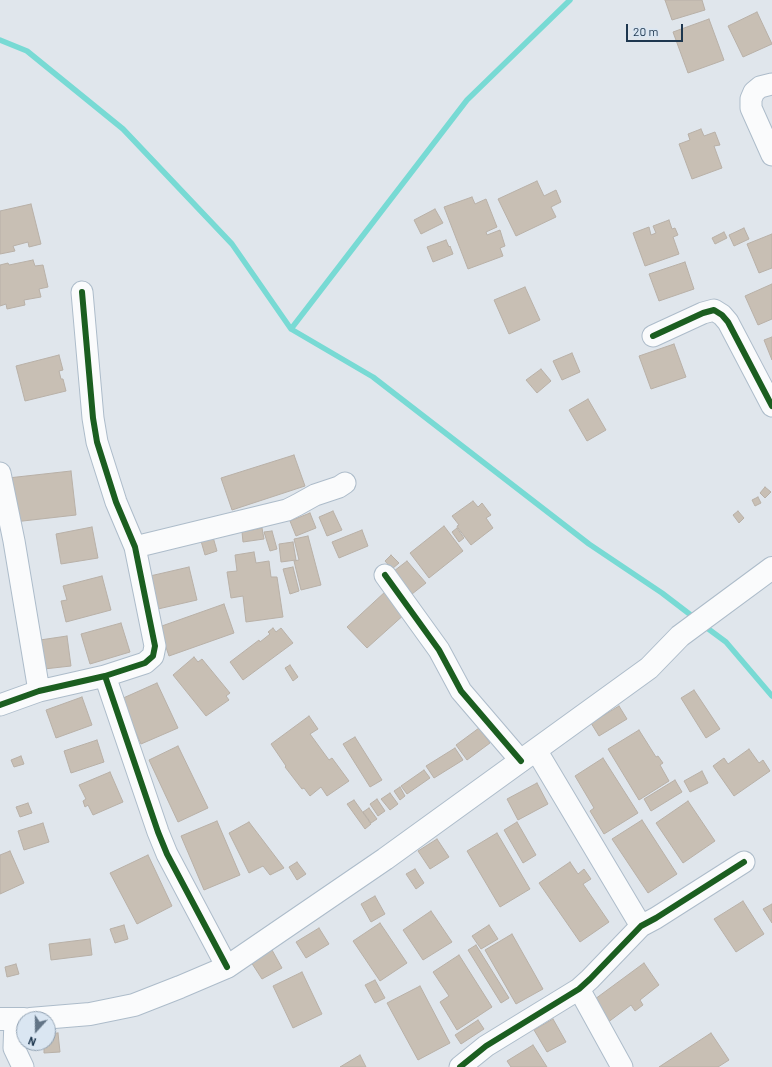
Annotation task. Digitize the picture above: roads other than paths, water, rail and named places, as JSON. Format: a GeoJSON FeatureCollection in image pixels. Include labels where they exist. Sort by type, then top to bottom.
{"type":"FeatureCollection","features":[{"type":"Feature","properties":{"kind":"main road"},"geometry":{"type":"LineString","coordinates":[[56,1016],[90,1014],[134,1005],[227,966],[386,859],[529,756],[649,668],[680,636],[772,568]]}},
{"type":"Feature","properties":{"kind":"street"},"geometry":{"type":"LineString","coordinates":[[772,84],[760,87],[754,92],[751,99],[750,108],[772,155]]}},
{"type":"Feature","properties":{"kind":"street"},"geometry":{"type":"LineString","coordinates":[[0,705],[39,691],[105,676],[145,663],[153,656],[156,646],[135,547],[116,502],[97,442],[93,418],[82,292]]}},
{"type":"Feature","properties":{"kind":"street"},"geometry":{"type":"LineString","coordinates":[[653,336],[703,313],[714,310],[722,315],[728,322],[772,406]]}},
{"type":"Feature","properties":{"kind":"street"},"geometry":{"type":"LineString","coordinates":[[0,473],[3,507],[14,541],[39,691]]}},
{"type":"Feature","properties":{"kind":"street"},"geometry":{"type":"LineString","coordinates":[[135,547],[287,510],[315,495],[339,487],[345,483]]}},
{"type":"Feature","properties":{"kind":"street"},"geometry":{"type":"LineString","coordinates":[[385,574],[439,650],[461,691],[529,756],[641,926]]}},
{"type":"Feature","properties":{"kind":"street"},"geometry":{"type":"LineString","coordinates":[[105,676],[158,832],[167,854],[227,966]]}},
{"type":"Feature","properties":{"kind":"street"},"geometry":{"type":"LineString","coordinates":[[460,1067],[486,1046],[579,989],[641,926],[744,862]]}},
{"type":"Feature","properties":{"kind":"street"},"geometry":{"type":"LineString","coordinates":[[579,989],[622,1067]]}},
{"type":"Feature","properties":{"kind":"street"},"geometry":{"type":"LineString","coordinates":[[16,1029],[14,1048],[22,1067]]}},
{"type":"Feature","properties":{"kind":"waterway"},"geometry":{"type":"LineString","coordinates":[[291,329],[467,100],[570,0]]}},
{"type":"Feature","properties":{"kind":"waterway"},"geometry":{"type":"LineString","coordinates":[[0,40],[27,51],[123,129],[232,244],[291,329],[373,377],[589,544],[662,593],[696,619]]}},
{"type":"Feature","properties":{"kind":"waterway"},"geometry":{"type":"LineString","coordinates":[[703,625],[726,642],[772,696]]}}]}
